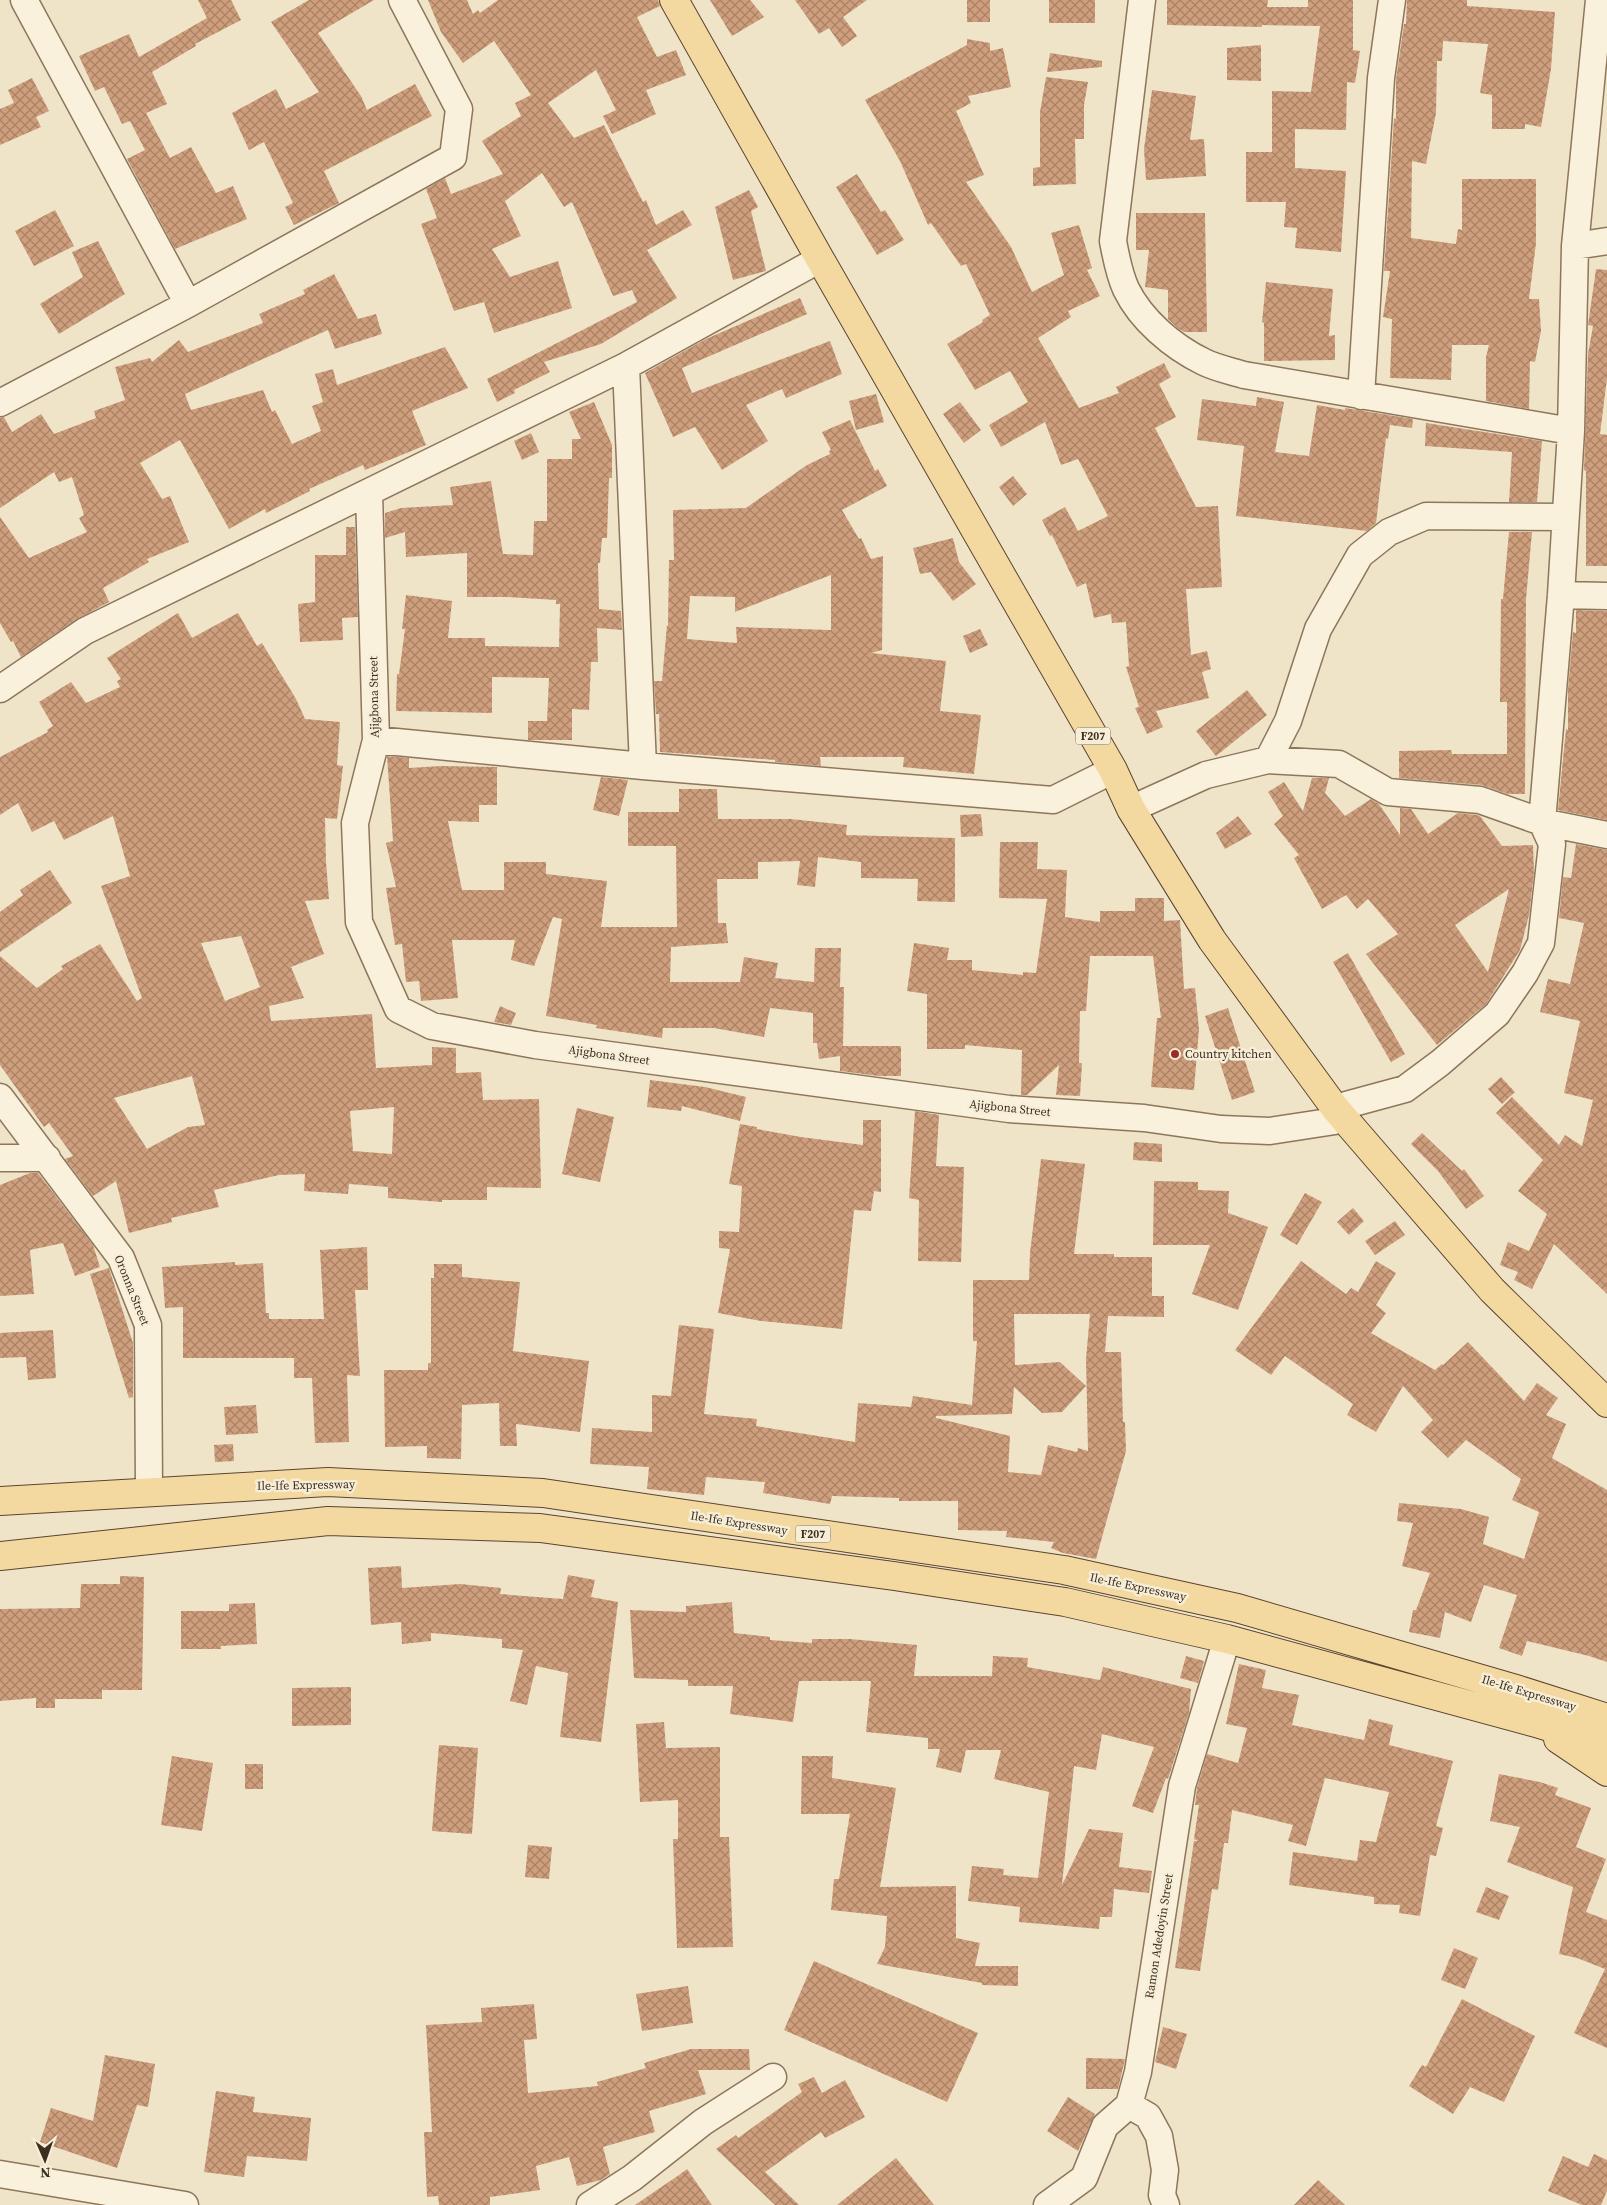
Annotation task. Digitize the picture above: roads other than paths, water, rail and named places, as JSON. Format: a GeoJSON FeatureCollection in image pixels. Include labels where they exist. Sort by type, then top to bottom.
{"type":"FeatureCollection","features":[{"type":"Feature","properties":{"kind":"main road","name":"F207"},"geometry":{"type":"LineString","coordinates":[[674,0],[1112,770],[1131,809],[1212,940],[1335,1108],[1492,1290],[1607,1403]]}},
{"type":"Feature","properties":{"kind":"main road","name":"Ile-Ife Expressway"},"geometry":{"type":"LineString","coordinates":[[0,1501],[328,1482],[543,1493],[1064,1570],[1236,1608],[1519,1690],[1600,1711]]}},
{"type":"Feature","properties":{"kind":"main road"},"geometry":{"type":"LineString","coordinates":[[0,1556],[328,1521],[540,1528],[894,1576],[1065,1602],[1227,1639],[1536,1723],[1607,1745]]}},
{"type":"Feature","properties":{"kind":"main road"},"geometry":{"type":"LineString","coordinates":[[1536,1723],[1607,1772]]}},
{"type":"Feature","properties":{"kind":"street"},"geometry":{"type":"LineString","coordinates":[[24,0],[188,304]]}},
{"type":"Feature","properties":{"kind":"street"},"geometry":{"type":"LineString","coordinates":[[0,403],[188,304],[453,157],[459,110],[402,0]]}},
{"type":"Feature","properties":{"kind":"street"},"geometry":{"type":"LineString","coordinates":[[1142,0],[1113,241],[1118,266],[1126,290],[1147,321],[1176,344],[1204,362],[1244,375],[1571,431]]}},
{"type":"Feature","properties":{"kind":"street"},"geometry":{"type":"LineString","coordinates":[[1361,396],[1381,78],[1392,0]]}},
{"type":"Feature","properties":{"kind":"street"},"geometry":{"type":"LineString","coordinates":[[1335,1108],[1405,1089],[1440,1063],[1497,1014],[1525,973],[1541,943],[1552,844],[1542,822],[1561,595],[1571,431],[1575,246],[1599,0]]}},
{"type":"Feature","properties":{"kind":"street"},"geometry":{"type":"LineString","coordinates":[[1575,246],[1607,241]]}},
{"type":"Feature","properties":{"kind":"street"},"geometry":{"type":"LineString","coordinates":[[0,689],[85,631],[626,366],[820,259]]}},
{"type":"Feature","properties":{"kind":"street"},"geometry":{"type":"LineString","coordinates":[[626,366],[644,766]]}},
{"type":"Feature","properties":{"kind":"street","name":"Ajigbona Street"},"geometry":{"type":"LineString","coordinates":[[369,493],[376,740],[355,823],[359,922],[398,1009],[432,1026],[535,1045],[1008,1109],[1144,1118],[1220,1129],[1270,1131],[1335,1121],[1335,1108]]}},
{"type":"Feature","properties":{"kind":"street"},"geometry":{"type":"LineString","coordinates":[[1268,760],[1288,721],[1318,629],[1360,555],[1389,532],[1426,516],[1565,517]]}},
{"type":"Feature","properties":{"kind":"street"},"geometry":{"type":"LineString","coordinates":[[1561,595],[1607,596]]}},
{"type":"Feature","properties":{"kind":"street"},"geometry":{"type":"LineString","coordinates":[[376,740],[644,766],[1053,800],[1112,770]]}},
{"type":"Feature","properties":{"kind":"street"},"geometry":{"type":"LineString","coordinates":[[1131,809],[1206,775],[1268,760],[1339,764],[1388,792],[1480,800],[1542,822],[1607,835]]}},
{"type":"Feature","properties":{"kind":"street","name":"Oronna Street"},"geometry":{"type":"LineString","coordinates":[[0,1097],[121,1258],[148,1325],[149,1492]]}},
{"type":"Feature","properties":{"kind":"street"},"geometry":{"type":"LineString","coordinates":[[0,1158],[47,1158]]}},
{"type":"Feature","properties":{"kind":"street","name":"Ramon Adedoyin Street"},"geometry":{"type":"LineString","coordinates":[[1129,2105],[1138,2072],[1182,1786],[1227,1639]]}},
{"type":"Feature","properties":{"kind":"street"},"geometry":{"type":"LineString","coordinates":[[590,2205],[632,2178],[702,2122],[773,2077]]}},
{"type":"Feature","properties":{"kind":"street"},"geometry":{"type":"LineString","coordinates":[[1048,2205],[1084,2178],[1105,2126],[1129,2105],[1148,2116],[1159,2136],[1165,2170],[1162,2195],[1166,2205]]}},
{"type":"Feature","properties":{"kind":"street"},"geometry":{"type":"LineString","coordinates":[[0,2174],[184,2205]]}},
{"type":"Feature","properties":{"kind":"place","name":"Country kitchen"},"geometry":{"type":"Point","coordinates":[1175,1054]}}]}
